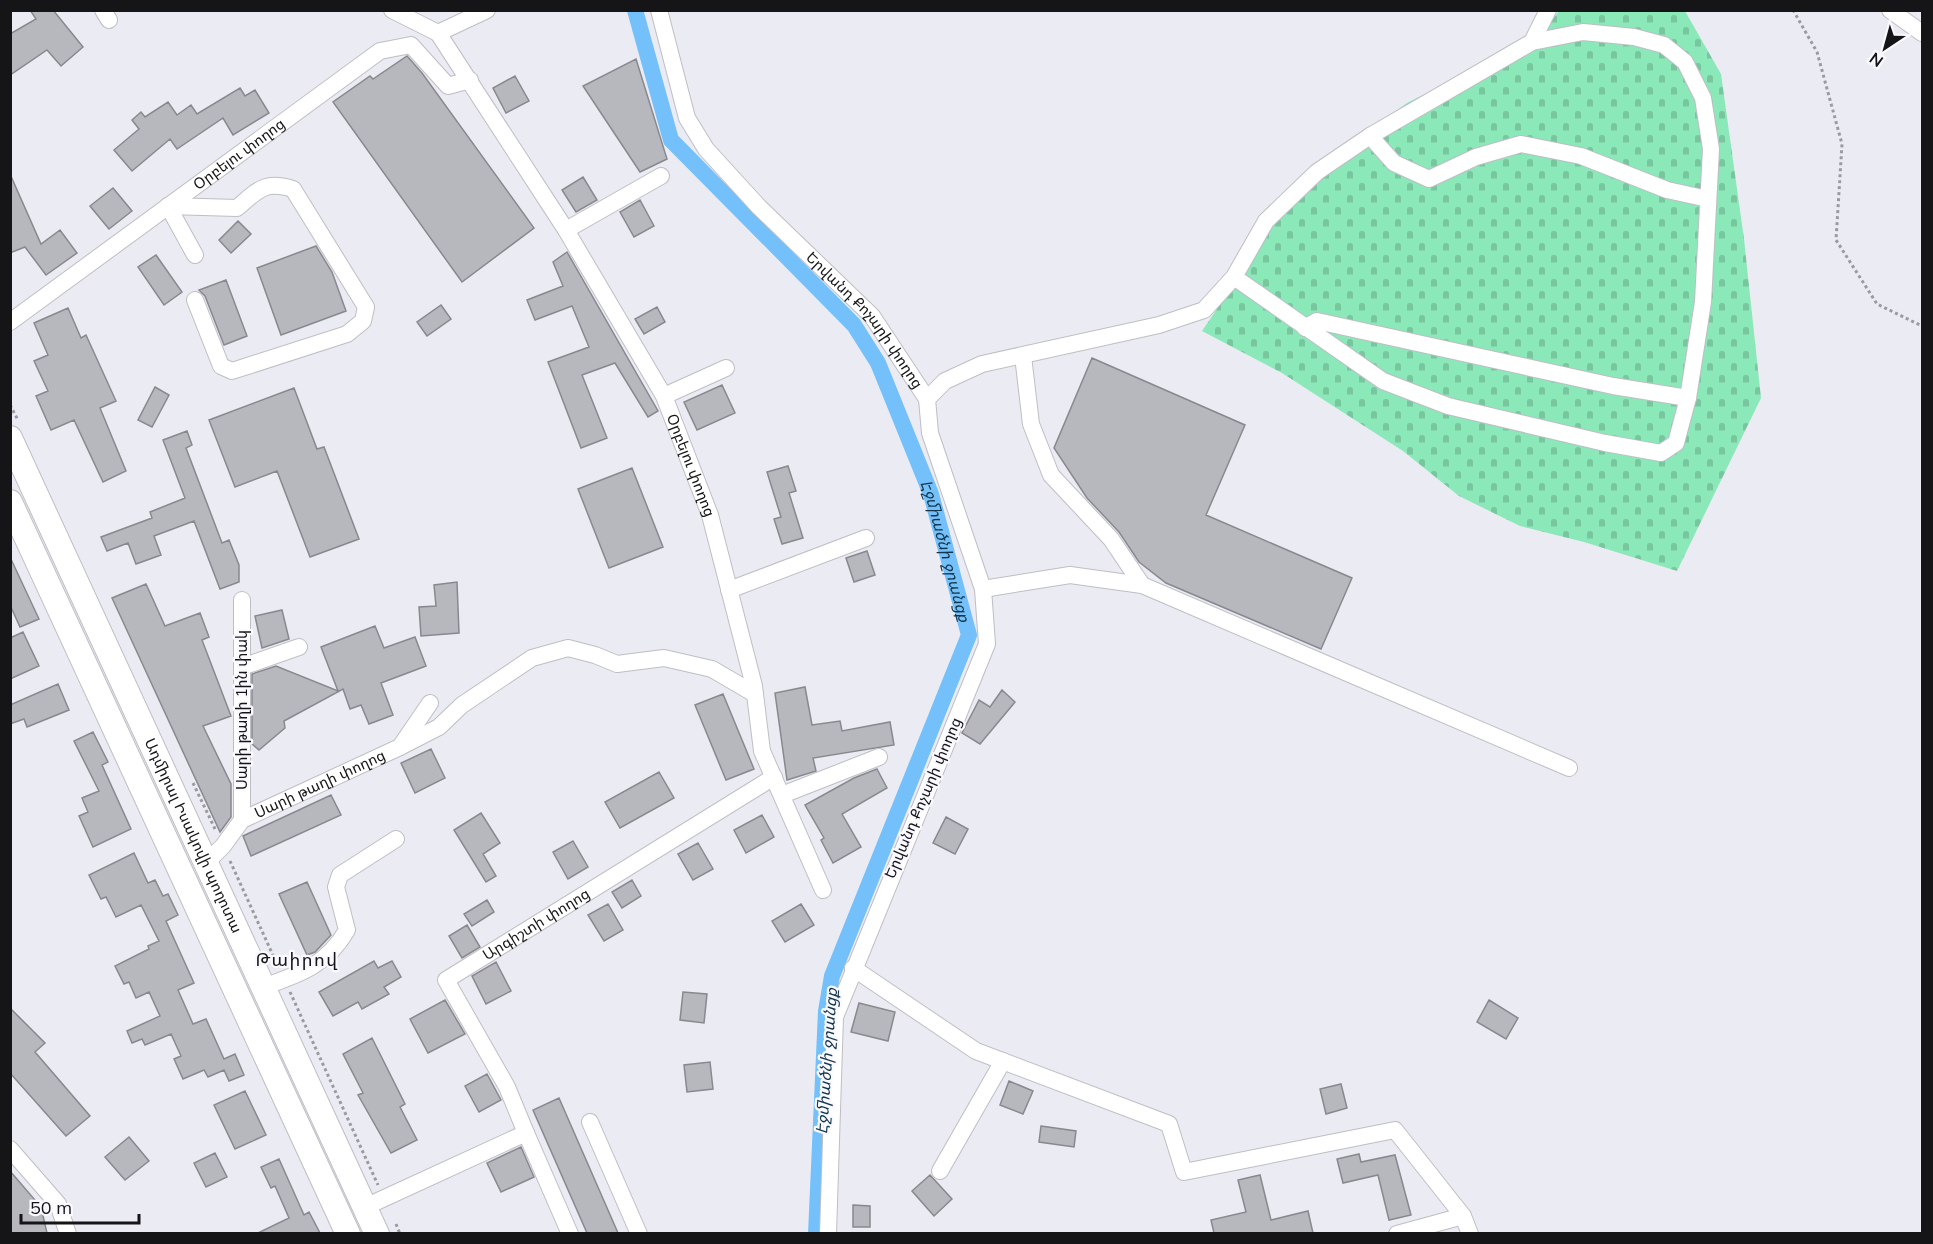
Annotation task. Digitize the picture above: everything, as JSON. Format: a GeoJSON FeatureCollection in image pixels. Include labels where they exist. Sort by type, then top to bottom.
{"type":"FeatureCollection","features":[{"type":"Feature","properties":{"kind":"highway","name":"Ադմիրալ Իսակովի պողոտա"},"geometry":{"type":"LineString","coordinates":[[10,438],[377,1233]]}},
{"type":"Feature","properties":{"kind":"highway","name":"Ադմիրալ Իսակովի պողոտա"},"geometry":{"type":"LineString","coordinates":[[10,502],[348,1233]]}},
{"type":"Feature","properties":{"kind":"street"},"geometry":{"type":"LineString","coordinates":[[392,10],[438,33],[487,10]]}},
{"type":"Feature","properties":{"kind":"street","name":"Երվանդ Քոչարի փողոց"},"geometry":{"type":"LineString","coordinates":[[659,10],[687,118],[706,149],[759,207],[872,316],[927,399],[930,434],[983,589],[987,644],[853,968],[835,1017],[828,1233]]}},
{"type":"Feature","properties":{"kind":"street"},"geometry":{"type":"LineString","coordinates":[[1532,42],[1548,10]]}},
{"type":"Feature","properties":{"kind":"street"},"geometry":{"type":"LineString","coordinates":[[1890,10],[1923,33]]}},
{"type":"Feature","properties":{"kind":"street"},"geometry":{"type":"LineString","coordinates":[[927,399],[945,381],[982,364],[1159,325],[1204,310],[1234,276],[1266,221],[1317,172],[1370,136],[1532,42],[1583,32],[1634,37],[1664,45],[1685,62],[1703,98],[1711,149],[1703,302],[1688,398],[1676,443],[1661,453],[1605,443],[1448,406],[1383,381],[1234,276]]}},
{"type":"Feature","properties":{"kind":"street","name":"Օրբելու փողոց"},"geometry":{"type":"LineString","coordinates":[[438,33],[566,230],[664,396],[710,515],[754,686],[753,693],[762,751],[823,890]]}},
{"type":"Feature","properties":{"kind":"street","name":"Օրբելու փողոց"},"geometry":{"type":"LineString","coordinates":[[10,322],[380,51],[411,45],[448,86],[470,80]]}},
{"type":"Feature","properties":{"kind":"street"},"geometry":{"type":"LineString","coordinates":[[1370,136],[1394,163],[1429,179],[1476,157],[1521,144],[1581,156],[1667,190],[1708,199]]}},
{"type":"Feature","properties":{"kind":"street"},"geometry":{"type":"LineString","coordinates":[[566,230],[661,176]]}},
{"type":"Feature","properties":{"kind":"street"},"geometry":{"type":"LineString","coordinates":[[168,206],[237,208],[261,188],[276,184],[293,189],[366,307],[363,321],[347,334],[232,371],[221,366],[195,300]]}},
{"type":"Feature","properties":{"kind":"street"},"geometry":{"type":"LineString","coordinates":[[168,206],[195,255]]}},
{"type":"Feature","properties":{"kind":"street"},"geometry":{"type":"LineString","coordinates":[[1305,328],[1317,321],[1613,386],[1688,398]]}},
{"type":"Feature","properties":{"kind":"street"},"geometry":{"type":"LineString","coordinates":[[1023,356],[1031,424],[1051,475],[1111,538],[1142,585]]}},
{"type":"Feature","properties":{"kind":"street"},"geometry":{"type":"LineString","coordinates":[[664,396],[726,368]]}},
{"type":"Feature","properties":{"kind":"street"},"geometry":{"type":"LineString","coordinates":[[729,590],[866,538]]}},
{"type":"Feature","properties":{"kind":"street"},"geometry":{"type":"LineString","coordinates":[[983,589],[1070,575],[1142,585],[1569,768]]}},
{"type":"Feature","properties":{"kind":"street","name":"Սարի թաղի 1ին փակ"},"geometry":{"type":"LineString","coordinates":[[242,600],[242,820]]}},
{"type":"Feature","properties":{"kind":"street"},"geometry":{"type":"LineString","coordinates":[[242,667],[299,647]]}},
{"type":"Feature","properties":{"kind":"street"},"geometry":{"type":"LineString","coordinates":[[400,747],[439,727],[462,705],[532,658],[568,648],[617,663],[664,658],[712,669],[753,693]]}},
{"type":"Feature","properties":{"kind":"street","name":"Սարի թաղի փողոց"},"geometry":{"type":"LineString","coordinates":[[206,863],[223,846],[242,820],[400,747],[430,703]]}},
{"type":"Feature","properties":{"kind":"street"},"geometry":{"type":"LineString","coordinates":[[782,795],[879,757]]}},
{"type":"Feature","properties":{"kind":"street","name":"Արգիշտի փողոց"},"geometry":{"type":"LineString","coordinates":[[526,1133],[507,1087],[446,980],[774,777]]}},
{"type":"Feature","properties":{"kind":"street"},"geometry":{"type":"LineString","coordinates":[[264,987],[325,960],[336,949],[347,930],[336,887],[340,875],[396,839]]}},
{"type":"Feature","properties":{"kind":"street"},"geometry":{"type":"LineString","coordinates":[[853,968],[976,1051],[1169,1124],[1184,1172],[1395,1130],[1463,1216],[1470,1233]]}},
{"type":"Feature","properties":{"kind":"street"},"geometry":{"type":"LineString","coordinates":[[940,1171],[1003,1061]]}},
{"type":"Feature","properties":{"kind":"street"},"geometry":{"type":"LineString","coordinates":[[590,1122],[639,1233]]}},
{"type":"Feature","properties":{"kind":"street"},"geometry":{"type":"LineString","coordinates":[[365,1207],[526,1133],[570,1233]]}},
{"type":"Feature","properties":{"kind":"street"},"geometry":{"type":"LineString","coordinates":[[10,1149],[58,1204],[68,1233]]}},
{"type":"Feature","properties":{"kind":"street"},"geometry":{"type":"LineString","coordinates":[[1397,1233],[1463,1216]]}},
{"type":"Feature","properties":{"kind":"path"},"geometry":{"type":"LineString","coordinates":[[1793,10],[1817,52],[1842,144],[1836,240],[1877,304],[1923,326]]}},
{"type":"Feature","properties":{"kind":"green space"},"geometry":{"type":"Polygon","coordinates":[[[1559,11],[1685,11],[1721,74],[1744,239],[1761,398],[1677,571],[1584,542],[1520,526],[1459,496],[1403,451],[1282,373],[1202,331],[1287,206],[1345,148],[1407,103],[1541,35],[1559,11]]]}},
{"type":"Feature","properties":{"kind":"building"},"geometry":{"type":"Polygon","coordinates":[[[30,10],[53,10],[83,47],[61,66],[47,50],[10,75],[10,34],[36,19],[30,10]]]}},
{"type":"Feature","properties":{"kind":"building"},"geometry":{"type":"Polygon","coordinates":[[[407,56],[422,73],[534,228],[462,282],[333,102],[370,76],[373,79],[407,56]]]}},
{"type":"Feature","properties":{"kind":"building"},"geometry":{"type":"Polygon","coordinates":[[[636,59],[667,159],[640,172],[583,86],[636,59]]]}},
{"type":"Feature","properties":{"kind":"building"},"geometry":{"type":"Polygon","coordinates":[[[515,76],[529,101],[506,113],[493,88],[515,76]]]}},
{"type":"Feature","properties":{"kind":"building"},"geometry":{"type":"Polygon","coordinates":[[[240,88],[245,96],[255,90],[269,113],[233,135],[223,118],[177,149],[170,139],[132,171],[114,150],[139,129],[132,120],[141,112],[145,117],[168,102],[177,115],[191,105],[197,114],[240,88]]]}},
{"type":"Feature","properties":{"kind":"building"},"geometry":{"type":"Polygon","coordinates":[[[10,174],[41,244],[60,230],[77,253],[46,275],[25,247],[10,253],[10,174]]]}},
{"type":"Feature","properties":{"kind":"building"},"geometry":{"type":"Polygon","coordinates":[[[583,177],[597,200],[576,212],[562,190],[583,177]]]}},
{"type":"Feature","properties":{"kind":"building"},"geometry":{"type":"Polygon","coordinates":[[[113,188],[132,211],[109,229],[90,206],[113,188]]]}},
{"type":"Feature","properties":{"kind":"building"},"geometry":{"type":"Polygon","coordinates":[[[640,200],[654,226],[634,237],[620,212],[640,200]]]}},
{"type":"Feature","properties":{"kind":"building"},"geometry":{"type":"Polygon","coordinates":[[[238,221],[251,234],[231,253],[219,240],[238,221]]]}},
{"type":"Feature","properties":{"kind":"building"},"geometry":{"type":"Polygon","coordinates":[[[316,246],[332,272],[346,311],[281,335],[257,268],[316,246]]]}},
{"type":"Feature","properties":{"kind":"building"},"geometry":{"type":"Polygon","coordinates":[[[567,252],[658,411],[648,417],[615,363],[582,375],[607,438],[581,448],[548,362],[589,347],[572,306],[535,320],[527,300],[563,286],[553,262],[567,252]]]}},
{"type":"Feature","properties":{"kind":"building"},"geometry":{"type":"Polygon","coordinates":[[[156,255],[182,292],[164,305],[138,267],[156,255]]]}},
{"type":"Feature","properties":{"kind":"building"},"geometry":{"type":"Polygon","coordinates":[[[226,280],[247,336],[224,345],[205,296],[199,290],[226,280]]]}},
{"type":"Feature","properties":{"kind":"building"},"geometry":{"type":"Polygon","coordinates":[[[441,305],[451,319],[427,336],[417,322],[441,305]]]}},
{"type":"Feature","properties":{"kind":"building"},"geometry":{"type":"Polygon","coordinates":[[[657,307],[665,322],[644,334],[635,319],[657,307]]]}},
{"type":"Feature","properties":{"kind":"building"},"geometry":{"type":"Polygon","coordinates":[[[68,308],[81,338],[86,335],[116,401],[100,408],[126,471],[103,482],[74,420],[51,430],[36,396],[48,391],[34,361],[48,355],[34,323],[68,308]]]}},
{"type":"Feature","properties":{"kind":"building"},"geometry":{"type":"Polygon","coordinates":[[[1092,358],[1245,425],[1206,515],[1352,578],[1321,649],[1166,583],[1139,562],[1119,532],[1087,498],[1054,448],[1092,358]]]}},
{"type":"Feature","properties":{"kind":"building"},"geometry":{"type":"Polygon","coordinates":[[[722,385],[735,413],[697,430],[684,402],[722,385]]]}},
{"type":"Feature","properties":{"kind":"building"},"geometry":{"type":"Polygon","coordinates":[[[155,387],[169,395],[152,427],[138,420],[155,387]]]}},
{"type":"Feature","properties":{"kind":"building"},"geometry":{"type":"Polygon","coordinates":[[[294,388],[317,449],[324,447],[359,539],[310,557],[277,471],[235,487],[209,420],[294,388]]]}},
{"type":"Feature","properties":{"kind":"building"},"geometry":{"type":"Polygon","coordinates":[[[187,431],[192,445],[186,448],[222,543],[229,540],[239,565],[239,582],[220,589],[194,521],[154,536],[161,555],[136,564],[128,543],[107,551],[101,537],[152,518],[150,512],[185,498],[163,440],[187,431]]]}},
{"type":"Feature","properties":{"kind":"building"},"geometry":{"type":"Polygon","coordinates":[[[788,466],[796,491],[789,493],[803,538],[782,544],[774,519],[781,517],[767,472],[788,466]]]}},
{"type":"Feature","properties":{"kind":"building"},"geometry":{"type":"Polygon","coordinates":[[[632,468],[663,547],[609,568],[578,489],[632,468]]]}},
{"type":"Feature","properties":{"kind":"building"},"geometry":{"type":"Polygon","coordinates":[[[867,551],[875,575],[854,582],[846,558],[867,551]]]}},
{"type":"Feature","properties":{"kind":"building"},"geometry":{"type":"Polygon","coordinates":[[[10,557],[39,619],[20,627],[10,605],[10,557]]]}},
{"type":"Feature","properties":{"kind":"building"},"geometry":{"type":"Polygon","coordinates":[[[457,582],[459,633],[421,636],[419,607],[436,606],[434,585],[457,582]]]}},
{"type":"Feature","properties":{"kind":"building"},"geometry":{"type":"Polygon","coordinates":[[[146,584],[165,626],[200,613],[209,637],[202,640],[231,716],[203,726],[231,784],[231,817],[220,832],[112,598],[146,584]]]}},
{"type":"Feature","properties":{"kind":"building"},"geometry":{"type":"Polygon","coordinates":[[[282,610],[289,639],[262,648],[255,616],[282,610]]]}},
{"type":"Feature","properties":{"kind":"building"},"geometry":{"type":"Polygon","coordinates":[[[375,626],[384,648],[415,637],[426,666],[381,683],[393,715],[369,724],[361,705],[350,709],[343,689],[284,721],[285,728],[259,750],[252,744],[252,674],[276,666],[338,691],[321,647],[375,626]]]}},
{"type":"Feature","properties":{"kind":"building"},"geometry":{"type":"Polygon","coordinates":[[[23,632],[39,666],[10,679],[10,638],[23,632]]]}},
{"type":"Feature","properties":{"kind":"building"},"geometry":{"type":"Polygon","coordinates":[[[58,684],[69,710],[27,727],[24,719],[10,724],[10,705],[58,684]]]}},
{"type":"Feature","properties":{"kind":"building"},"geometry":{"type":"Polygon","coordinates":[[[805,687],[812,725],[840,721],[842,731],[890,722],[894,745],[813,758],[816,771],[787,780],[775,693],[805,687]]]}},
{"type":"Feature","properties":{"kind":"building"},"geometry":{"type":"Polygon","coordinates":[[[1002,690],[1015,702],[980,744],[962,733],[979,700],[990,707],[1002,690]]]}},
{"type":"Feature","properties":{"kind":"building"},"geometry":{"type":"Polygon","coordinates":[[[723,694],[754,769],[726,780],[695,705],[723,694]]]}},
{"type":"Feature","properties":{"kind":"building"},"geometry":{"type":"Polygon","coordinates":[[[93,732],[108,762],[102,765],[131,829],[93,847],[79,816],[88,812],[82,798],[99,791],[74,741],[93,732]]]}},
{"type":"Feature","properties":{"kind":"building"},"geometry":{"type":"Polygon","coordinates":[[[431,749],[445,778],[415,793],[401,763],[431,749]]]}},
{"type":"Feature","properties":{"kind":"building"},"geometry":{"type":"Polygon","coordinates":[[[877,769],[887,788],[842,814],[861,847],[833,863],[821,840],[824,838],[805,805],[854,778],[877,769]]]}},
{"type":"Feature","properties":{"kind":"building"},"geometry":{"type":"Polygon","coordinates":[[[659,772],[674,798],[620,828],[605,802],[659,772]]]}},
{"type":"Feature","properties":{"kind":"building"},"geometry":{"type":"Polygon","coordinates":[[[331,795],[341,815],[251,856],[243,836],[331,795]]]}},
{"type":"Feature","properties":{"kind":"building"},"geometry":{"type":"Polygon","coordinates":[[[481,813],[500,843],[483,854],[496,876],[486,882],[454,830],[481,813]]]}},
{"type":"Feature","properties":{"kind":"building"},"geometry":{"type":"Polygon","coordinates":[[[762,815],[774,837],[746,853],[734,830],[762,815]]]}},
{"type":"Feature","properties":{"kind":"building"},"geometry":{"type":"Polygon","coordinates":[[[946,817],[968,829],[955,854],[933,843],[946,817]]]}},
{"type":"Feature","properties":{"kind":"building"},"geometry":{"type":"Polygon","coordinates":[[[573,841],[588,867],[568,879],[553,852],[573,841]]]}},
{"type":"Feature","properties":{"kind":"building"},"geometry":{"type":"Polygon","coordinates":[[[698,843],[713,869],[693,880],[678,854],[698,843]]]}},
{"type":"Feature","properties":{"kind":"building"},"geometry":{"type":"Polygon","coordinates":[[[134,853],[148,883],[155,880],[163,896],[168,894],[178,915],[166,921],[194,983],[178,990],[193,1024],[206,1019],[224,1059],[235,1054],[244,1075],[229,1081],[224,1070],[208,1077],[204,1070],[183,1079],[174,1059],[181,1056],[171,1034],[145,1045],[142,1039],[132,1043],[127,1031],[160,1016],[149,992],[136,998],[129,982],[124,984],[115,966],[149,949],[148,946],[159,941],[141,905],[116,917],[106,897],[101,899],[89,875],[134,853]]]}},
{"type":"Feature","properties":{"kind":"building"},"geometry":{"type":"Polygon","coordinates":[[[632,880],[641,896],[622,908],[612,892],[632,880]]]}},
{"type":"Feature","properties":{"kind":"building"},"geometry":{"type":"Polygon","coordinates":[[[307,882],[331,935],[315,952],[307,955],[279,894],[307,882]]]}},
{"type":"Feature","properties":{"kind":"building"},"geometry":{"type":"Polygon","coordinates":[[[487,900],[494,912],[472,926],[464,914],[487,900]]]}},
{"type":"Feature","properties":{"kind":"building"},"geometry":{"type":"Polygon","coordinates":[[[608,904],[623,930],[604,941],[588,915],[608,904]]]}},
{"type":"Feature","properties":{"kind":"building"},"geometry":{"type":"Polygon","coordinates":[[[801,904],[814,925],[785,942],[772,921],[801,904]]]}},
{"type":"Feature","properties":{"kind":"building"},"geometry":{"type":"Polygon","coordinates":[[[467,925],[480,947],[462,958],[449,936],[467,925]]]}},
{"type":"Feature","properties":{"kind":"building"},"geometry":{"type":"Polygon","coordinates":[[[374,961],[378,968],[392,961],[401,977],[384,987],[389,994],[362,1009],[358,1002],[333,1016],[319,992],[374,961]]]}},
{"type":"Feature","properties":{"kind":"building"},"geometry":{"type":"Polygon","coordinates":[[[496,962],[511,991],[486,1004],[472,976],[496,962]]]}},
{"type":"Feature","properties":{"kind":"building"},"geometry":{"type":"Polygon","coordinates":[[[683,992],[707,994],[704,1023],[680,1020],[683,992]]]}},
{"type":"Feature","properties":{"kind":"building"},"geometry":{"type":"Polygon","coordinates":[[[445,1000],[465,1034],[428,1053],[410,1019],[445,1000]]]}},
{"type":"Feature","properties":{"kind":"building"},"geometry":{"type":"Polygon","coordinates":[[[1489,1000],[1518,1018],[1506,1039],[1477,1022],[1489,1000]]]}},
{"type":"Feature","properties":{"kind":"building"},"geometry":{"type":"Polygon","coordinates":[[[859,1003],[895,1012],[888,1041],[851,1032],[859,1003]]]}},
{"type":"Feature","properties":{"kind":"building"},"geometry":{"type":"Polygon","coordinates":[[[10,1008],[45,1043],[35,1052],[90,1116],[66,1136],[10,1073],[10,1008]]]}},
{"type":"Feature","properties":{"kind":"building"},"geometry":{"type":"Polygon","coordinates":[[[372,1038],[405,1104],[400,1107],[417,1140],[391,1153],[358,1095],[363,1093],[343,1054],[372,1038]]]}},
{"type":"Feature","properties":{"kind":"building"},"geometry":{"type":"Polygon","coordinates":[[[710,1062],[713,1089],[687,1092],[684,1065],[710,1062]]]}},
{"type":"Feature","properties":{"kind":"building"},"geometry":{"type":"Polygon","coordinates":[[[487,1074],[501,1100],[479,1112],[465,1086],[487,1074]]]}},
{"type":"Feature","properties":{"kind":"building"},"geometry":{"type":"Polygon","coordinates":[[[1009,1081],[1033,1091],[1023,1114],[1000,1105],[1009,1081]]]}},
{"type":"Feature","properties":{"kind":"building"},"geometry":{"type":"Polygon","coordinates":[[[1341,1084],[1347,1108],[1326,1114],[1320,1089],[1341,1084]]]}},
{"type":"Feature","properties":{"kind":"building"},"geometry":{"type":"Polygon","coordinates":[[[245,1091],[266,1135],[235,1149],[214,1105],[245,1091]]]}},
{"type":"Feature","properties":{"kind":"building"},"geometry":{"type":"Polygon","coordinates":[[[559,1098],[618,1233],[587,1233],[533,1110],[559,1098]]]}},
{"type":"Feature","properties":{"kind":"building"},"geometry":{"type":"Polygon","coordinates":[[[1041,1126],[1076,1131],[1074,1147],[1039,1142],[1041,1126]]]}},
{"type":"Feature","properties":{"kind":"building"},"geometry":{"type":"Polygon","coordinates":[[[129,1137],[149,1161],[125,1180],[105,1157],[129,1137]]]}},
{"type":"Feature","properties":{"kind":"building"},"geometry":{"type":"Polygon","coordinates":[[[521,1147],[534,1177],[501,1192],[487,1163],[521,1147]]]}},
{"type":"Feature","properties":{"kind":"building"},"geometry":{"type":"Polygon","coordinates":[[[215,1153],[227,1177],[206,1187],[194,1163],[215,1153]]]}},
{"type":"Feature","properties":{"kind":"building"},"geometry":{"type":"Polygon","coordinates":[[[1359,1154],[1361,1162],[1395,1155],[1411,1215],[1389,1220],[1378,1175],[1343,1183],[1337,1159],[1359,1154]]]}},
{"type":"Feature","properties":{"kind":"building"},"geometry":{"type":"Polygon","coordinates":[[[279,1159],[304,1215],[309,1212],[320,1233],[258,1233],[289,1218],[275,1186],[271,1188],[261,1167],[279,1159]]]}},
{"type":"Feature","properties":{"kind":"building"},"geometry":{"type":"Polygon","coordinates":[[[10,1171],[41,1207],[47,1233],[10,1233],[10,1171]]]}},
{"type":"Feature","properties":{"kind":"building"},"geometry":{"type":"Polygon","coordinates":[[[930,1175],[952,1199],[934,1216],[912,1191],[930,1175]]]}},
{"type":"Feature","properties":{"kind":"building"},"geometry":{"type":"Polygon","coordinates":[[[1260,1175],[1271,1220],[1308,1211],[1313,1233],[1214,1233],[1211,1220],[1246,1212],[1238,1180],[1260,1175]]]}},
{"type":"Feature","properties":{"kind":"building"},"geometry":{"type":"Polygon","coordinates":[[[853,1205],[870,1206],[870,1227],[853,1227],[853,1205]]]}},
{"type":"Feature","properties":{"kind":"waterway","name":"Էջմիածնի ջրանցք"},"geometry":{"type":"LineString","coordinates":[[635,10],[671,140],[854,325],[878,363],[931,494],[969,635],[832,976],[826,1011],[816,1234]]}},
{"type":"Feature","properties":{"kind":"district","name":"Թաիրով"},"geometry":{"type":"Point","coordinates":[297,960]}}]}
